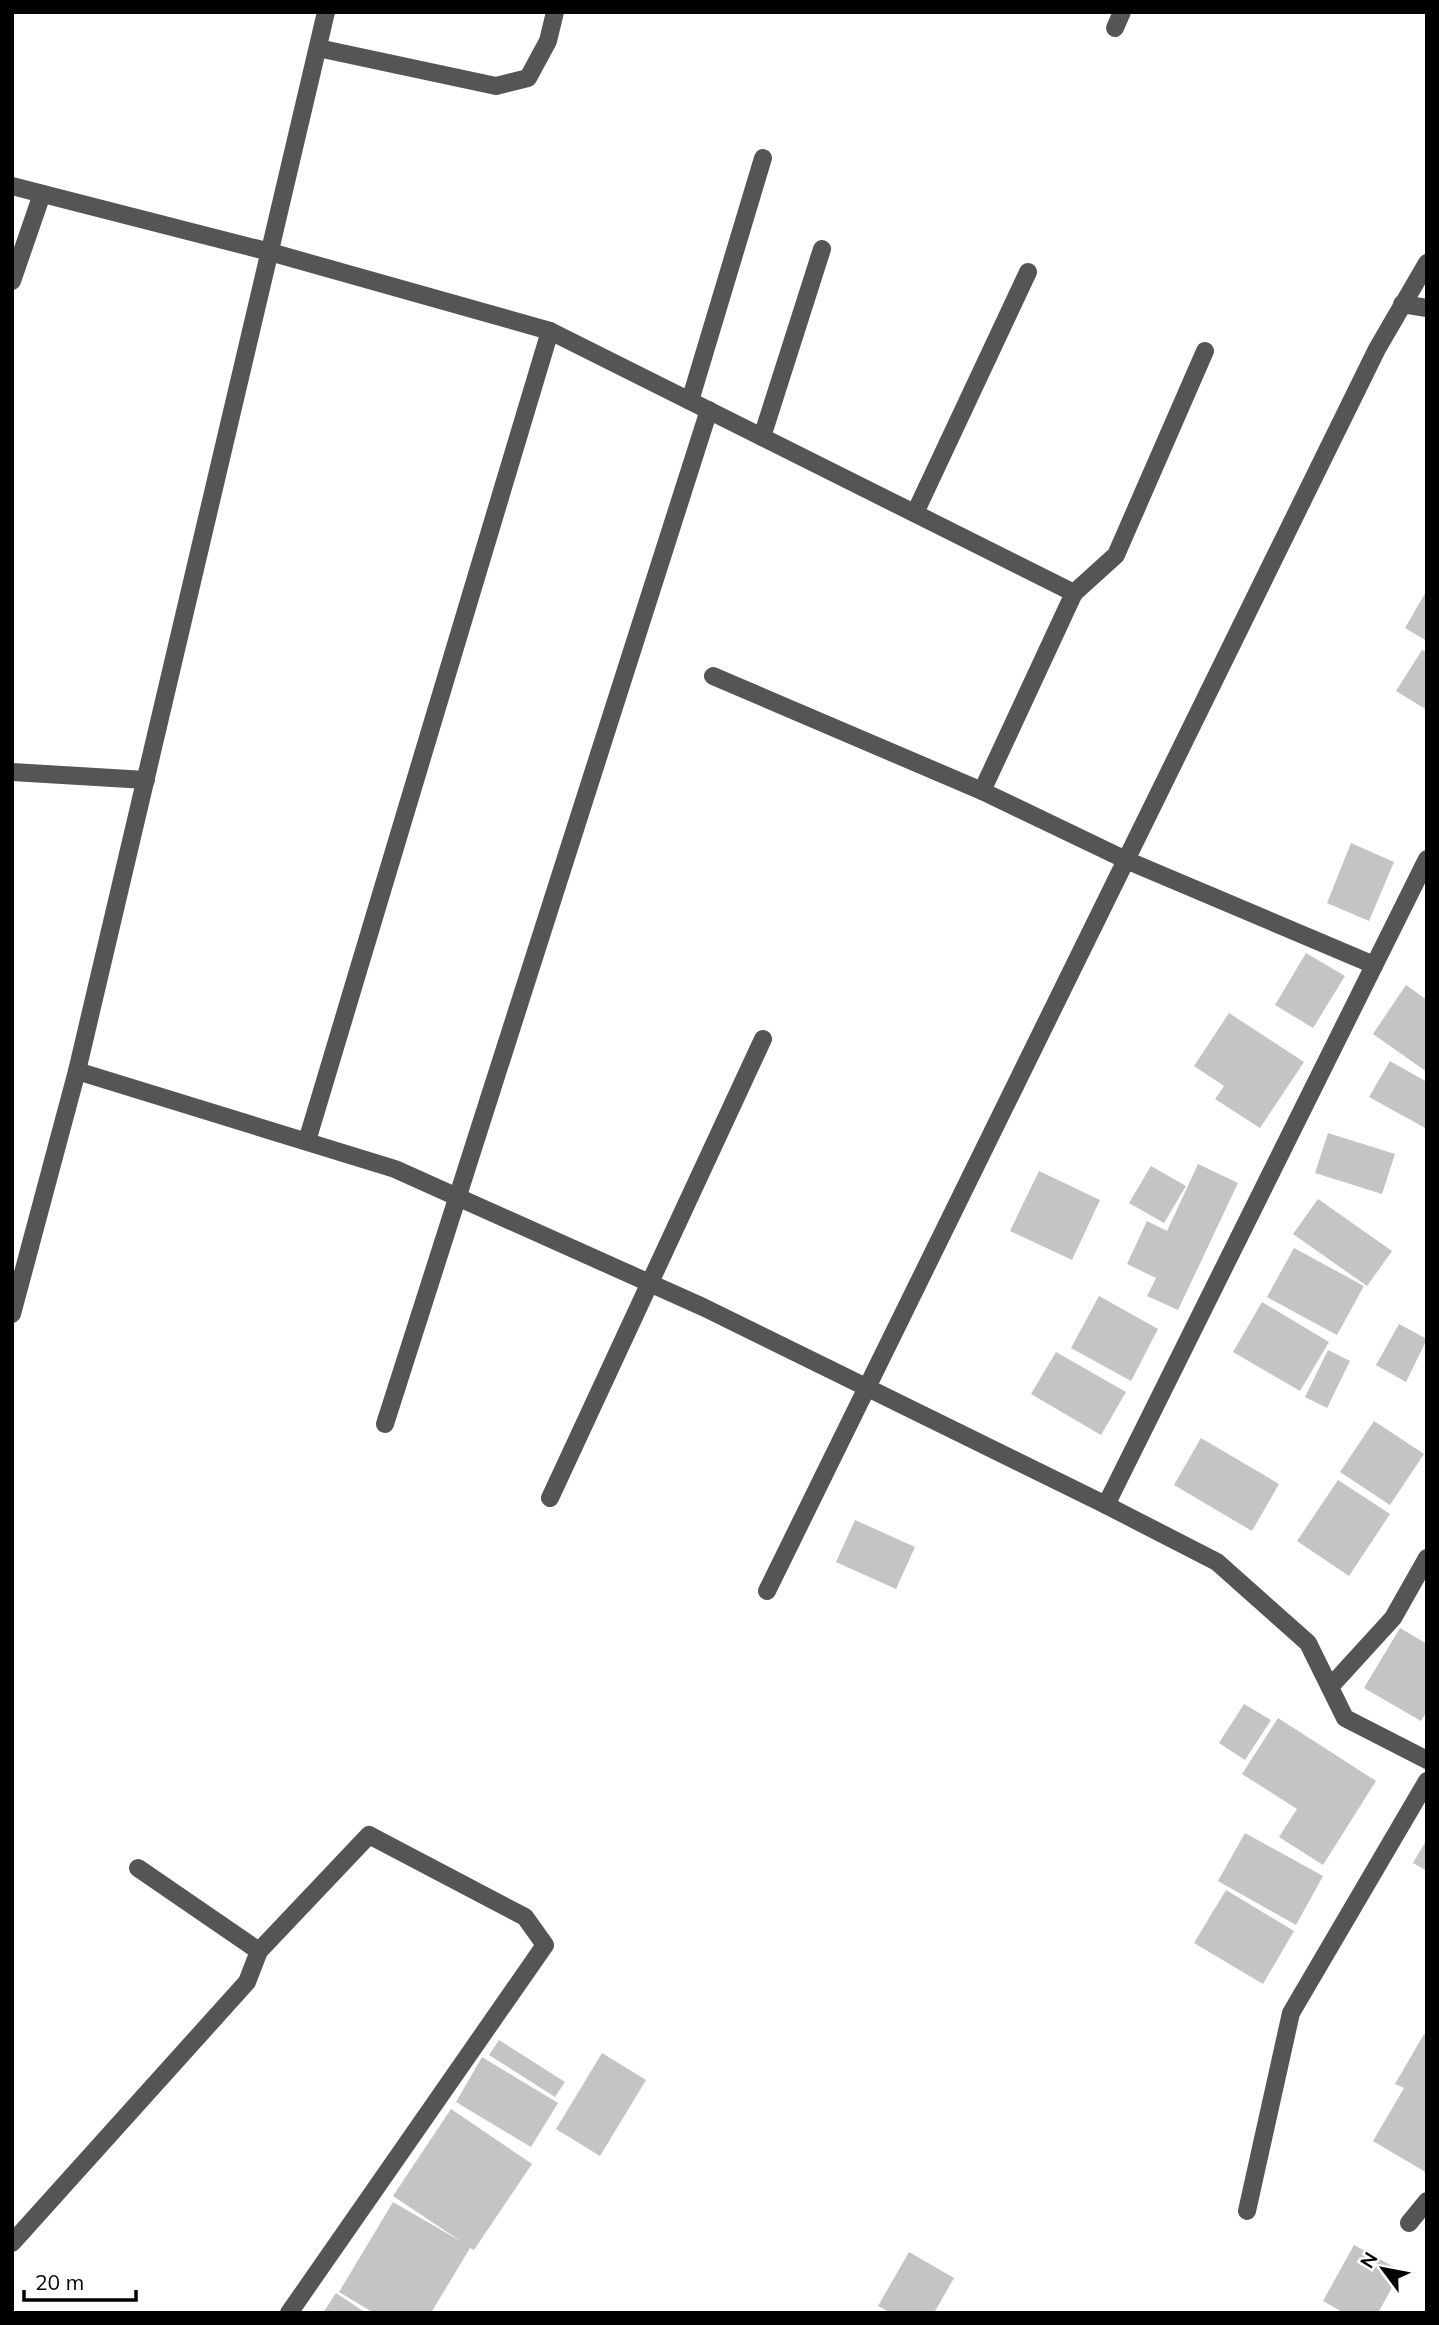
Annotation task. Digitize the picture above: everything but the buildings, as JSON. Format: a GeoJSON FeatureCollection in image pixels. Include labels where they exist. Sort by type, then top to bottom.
{"type":"FeatureCollection","features":[{"type":"Feature","properties":{"kind":"street"},"geometry":{"type":"LineString","coordinates":[[12,1314],[77,1071],[326,12]]}},
{"type":"Feature","properties":{"kind":"street"},"geometry":{"type":"LineString","coordinates":[[318,48],[496,86],[528,78],[548,41],[555,12]]}},
{"type":"Feature","properties":{"kind":"street"},"geometry":{"type":"LineString","coordinates":[[690,401],[763,158]]}},
{"type":"Feature","properties":{"kind":"street"},"geometry":{"type":"LineString","coordinates":[[12,187],[270,252],[550,331],[1074,593]]}},
{"type":"Feature","properties":{"kind":"street"},"geometry":{"type":"LineString","coordinates":[[12,281],[42,194]]}},
{"type":"Feature","properties":{"kind":"street"},"geometry":{"type":"LineString","coordinates":[[762,437],[822,249]]}},
{"type":"Feature","properties":{"kind":"street"},"geometry":{"type":"LineString","coordinates":[[767,1591],[1377,349],[1427,263]]}},
{"type":"Feature","properties":{"kind":"street"},"geometry":{"type":"LineString","coordinates":[[915,513],[1028,272]]}},
{"type":"Feature","properties":{"kind":"street"},"geometry":{"type":"LineString","coordinates":[[1402,304],[1427,308]]}},
{"type":"Feature","properties":{"kind":"street"},"geometry":{"type":"LineString","coordinates":[[307,1141],[550,331]]}},
{"type":"Feature","properties":{"kind":"street"},"geometry":{"type":"LineString","coordinates":[[982,791],[1074,593],[1116,555],[1205,351]]}},
{"type":"Feature","properties":{"kind":"street"},"geometry":{"type":"LineString","coordinates":[[385,1424],[460,1198],[709,410]]}},
{"type":"Feature","properties":{"kind":"street"},"geometry":{"type":"LineString","coordinates":[[712,676],[982,791],[1126,860],[1374,965]]}},
{"type":"Feature","properties":{"kind":"street"},"geometry":{"type":"LineString","coordinates":[[12,772],[146,779]]}},
{"type":"Feature","properties":{"kind":"street"},"geometry":{"type":"LineString","coordinates":[[1106,1505],[1427,859]]}},
{"type":"Feature","properties":{"kind":"street"},"geometry":{"type":"LineString","coordinates":[[550,1498],[763,1039]]}},
{"type":"Feature","properties":{"kind":"street"},"geometry":{"type":"LineString","coordinates":[[77,1071],[395,1169],[650,1283],[1106,1505],[1217,1562],[1308,1643],[1345,1718],[1427,1760]]}},
{"type":"Feature","properties":{"kind":"street"},"geometry":{"type":"LineString","coordinates":[[1330,1687],[1393,1618],[1427,1558]]}},
{"type":"Feature","properties":{"kind":"street"},"geometry":{"type":"LineString","coordinates":[[1247,2211],[1291,2013],[1427,1781]]}},
{"type":"Feature","properties":{"kind":"street"},"geometry":{"type":"LineString","coordinates":[[12,2242],[247,1982],[259,1951],[369,1835],[525,1917],[545,1945],[289,2313]]}},
{"type":"Feature","properties":{"kind":"street"},"geometry":{"type":"LineString","coordinates":[[138,1868],[259,1951]]}},
{"type":"Feature","properties":{"kind":"street"},"geometry":{"type":"LineString","coordinates":[[1409,2223],[1427,2200]]}}]}
